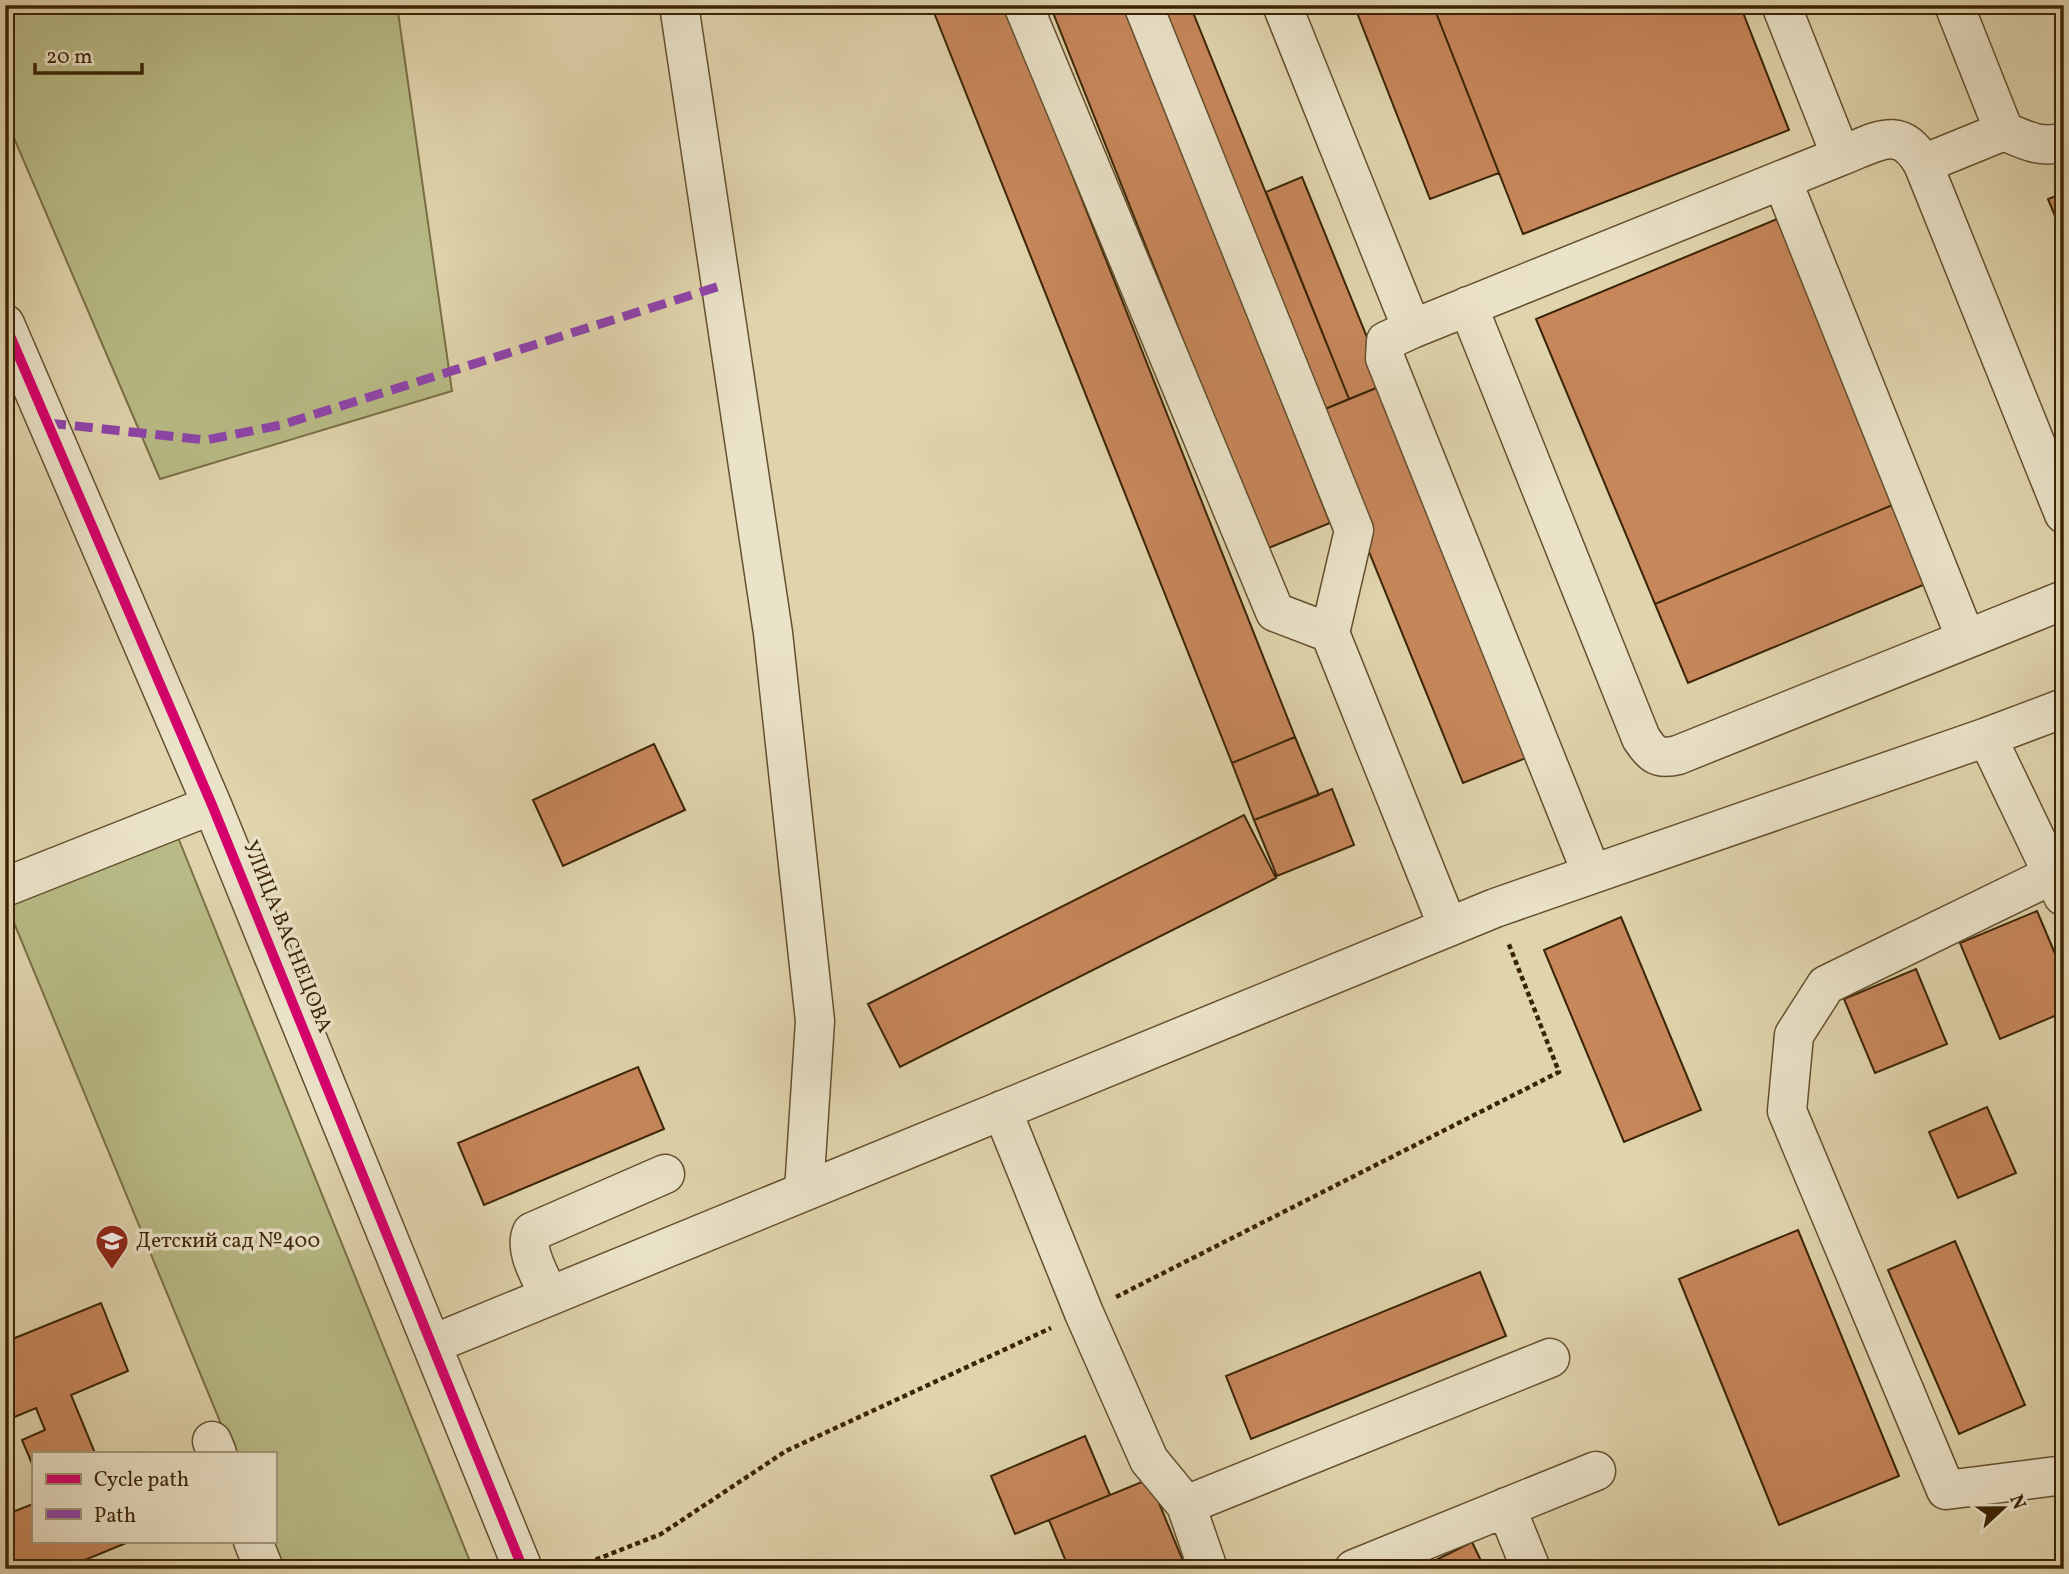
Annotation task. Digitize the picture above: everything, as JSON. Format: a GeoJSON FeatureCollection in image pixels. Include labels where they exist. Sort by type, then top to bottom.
{"type":"FeatureCollection","features":[{"type":"Feature","properties":{"kind":"street"},"geometry":{"type":"LineString","coordinates":[[679,5],[773,633],[813,1008],[804,1191]]}},
{"type":"Feature","properties":{"kind":"street"},"geometry":{"type":"LineString","coordinates":[[1023,5],[1275,612],[1330,633]]}},
{"type":"Feature","properties":{"kind":"street"},"geometry":{"type":"LineString","coordinates":[[1143,5],[1354,530],[1330,633],[1448,927]]}},
{"type":"Feature","properties":{"kind":"street"},"geometry":{"type":"LineString","coordinates":[[1282,5],[1412,329]]}},
{"type":"Feature","properties":{"kind":"street"},"geometry":{"type":"LineString","coordinates":[[1781,5],[1841,156]]}},
{"type":"Feature","properties":{"kind":"street"},"geometry":{"type":"LineString","coordinates":[[1954,5],[2004,131]]}},
{"type":"Feature","properties":{"kind":"street"},"geometry":{"type":"LineString","coordinates":[[1923,164],[2004,131],[2039,145],[2064,142]]}},
{"type":"Feature","properties":{"kind":"street"},"geometry":{"type":"LineString","coordinates":[[1592,874],[1385,358],[1385,341],[1841,156],[1882,140],[1897,138],[1913,145],[1923,164],[2064,514]]}},
{"type":"Feature","properties":{"kind":"street"},"geometry":{"type":"LineString","coordinates":[[1782,180],[1966,639]]}},
{"type":"Feature","properties":{"kind":"street"},"geometry":{"type":"LineString","coordinates":[[1468,306],[1641,738],[1652,754],[1664,759],[1678,755],[2064,600]]}},
{"type":"Feature","properties":{"kind":"street","name":"УЛИЦА ВАСНЕЦОВА"},"geometry":{"type":"LineString","coordinates":[[5,324],[212,805],[523,1569]]}},
{"type":"Feature","properties":{"kind":"street"},"geometry":{"type":"LineString","coordinates":[[433,1344],[1495,908],[2064,708]]}},
{"type":"Feature","properties":{"kind":"street"},"geometry":{"type":"LineString","coordinates":[[1987,737],[2059,886],[1826,985],[1794,1035],[1787,1111],[1946,1490],[2064,1475]]}},
{"type":"Feature","properties":{"kind":"street"},"geometry":{"type":"LineString","coordinates":[[9,875],[212,805]]}},
{"type":"Feature","properties":{"kind":"street"},"geometry":{"type":"LineString","coordinates":[[1002,1110],[1084,1313],[1149,1460],[1186,1505],[1208,1569]]}},
{"type":"Feature","properties":{"kind":"street"},"geometry":{"type":"LineString","coordinates":[[549,1296],[530,1250],[528,1241],[532,1232],[665,1174]]}},
{"type":"Feature","properties":{"kind":"street"},"geometry":{"type":"LineString","coordinates":[[1186,1505],[1550,1357]]}},
{"type":"Feature","properties":{"kind":"street"},"geometry":{"type":"LineString","coordinates":[[1354,1569],[1595,1471]]}},
{"type":"Feature","properties":{"kind":"street"},"geometry":{"type":"LineString","coordinates":[[1506,1507],[1531,1569]]}},
{"type":"Feature","properties":{"kind":"street"},"geometry":{"type":"LineString","coordinates":[[253,1542],[264,1569]]}},
{"type":"Feature","properties":{"kind":"path"},"geometry":{"type":"LineString","coordinates":[[572,1569],[661,1534],[786,1451],[1084,1313],[1559,1072],[1495,908]]}},
{"type":"Feature","properties":{"kind":"green space"},"geometry":{"type":"Polygon","coordinates":[[[5,5],[397,5],[452,391],[160,479],[5,117],[5,5]]]}},
{"type":"Feature","properties":{"kind":"green space"},"geometry":{"type":"Polygon","coordinates":[[[175,830],[473,1569],[280,1569],[269,1542],[276,1542],[276,1452],[233,1452],[5,901],[175,830]]]}},
{"type":"Feature","properties":{"kind":"building"},"geometry":{"type":"Polygon","coordinates":[[[931,5],[1005,5],[1295,737],[1232,763],[931,5]]]}},
{"type":"Feature","properties":{"kind":"building"},"geometry":{"type":"Polygon","coordinates":[[[1050,5],[1125,5],[1330,523],[1266,549],[1050,5]]]}},
{"type":"Feature","properties":{"kind":"building"},"geometry":{"type":"Polygon","coordinates":[[[1147,5],[1190,5],[1349,399],[1313,414],[1147,5]]]}},
{"type":"Feature","properties":{"kind":"building"},"geometry":{"type":"Polygon","coordinates":[[[1354,5],[1433,5],[1499,173],[1430,199],[1354,5]]]}},
{"type":"Feature","properties":{"kind":"building"},"geometry":{"type":"Polygon","coordinates":[[[1433,5],[1740,5],[1789,130],[1523,234],[1433,5]]]}},
{"type":"Feature","properties":{"kind":"building"},"geometry":{"type":"Polygon","coordinates":[[[1302,177],[1386,384],[1349,399],[1266,192],[1302,177]]]}},
{"type":"Feature","properties":{"kind":"building"},"geometry":{"type":"Polygon","coordinates":[[[2064,193],[2064,238],[2048,199],[2064,193]]]}},
{"type":"Feature","properties":{"kind":"building"},"geometry":{"type":"Polygon","coordinates":[[[1777,219],[1895,504],[1655,604],[1536,319],[1777,219]]]}},
{"type":"Feature","properties":{"kind":"building"},"geometry":{"type":"Polygon","coordinates":[[[1386,384],[1536,754],[1463,783],[1313,414],[1386,384]]]}},
{"type":"Feature","properties":{"kind":"building"},"geometry":{"type":"Polygon","coordinates":[[[1895,504],[1928,583],[1688,683],[1655,604],[1895,504]]]}},
{"type":"Feature","properties":{"kind":"building"},"geometry":{"type":"Polygon","coordinates":[[[1295,737],[1319,795],[1254,820],[1232,763],[1295,737]]]}},
{"type":"Feature","properties":{"kind":"building"},"geometry":{"type":"Polygon","coordinates":[[[654,744],[685,810],[563,866],[533,800],[654,744]]]}},
{"type":"Feature","properties":{"kind":"building"},"geometry":{"type":"Polygon","coordinates":[[[1332,789],[1354,845],[1277,876],[1254,820],[1332,789]]]}},
{"type":"Feature","properties":{"kind":"building"},"geometry":{"type":"Polygon","coordinates":[[[1244,815],[1276,878],[900,1067],[868,1004],[1244,815]]]}},
{"type":"Feature","properties":{"kind":"building"},"geometry":{"type":"Polygon","coordinates":[[[2037,911],[2064,975],[2064,1012],[2000,1039],[1960,943],[2037,911]]]}},
{"type":"Feature","properties":{"kind":"building"},"geometry":{"type":"Polygon","coordinates":[[[1621,917],[1701,1110],[1624,1142],[1544,950],[1621,917]]]}},
{"type":"Feature","properties":{"kind":"building"},"geometry":{"type":"Polygon","coordinates":[[[1916,969],[1947,1044],[1875,1073],[1844,999],[1916,969]]]}},
{"type":"Feature","properties":{"kind":"building"},"geometry":{"type":"Polygon","coordinates":[[[638,1067],[664,1129],[484,1205],[458,1143],[638,1067]]]}},
{"type":"Feature","properties":{"kind":"building"},"geometry":{"type":"Polygon","coordinates":[[[1987,1107],[2016,1173],[1958,1198],[1929,1132],[1987,1107]]]}},
{"type":"Feature","properties":{"kind":"building"},"geometry":{"type":"Polygon","coordinates":[[[1798,1230],[1899,1476],[1779,1525],[1679,1279],[1798,1230]]]}},
{"type":"Feature","properties":{"kind":"building"},"geometry":{"type":"Polygon","coordinates":[[[1955,1241],[2025,1405],[1959,1434],[1888,1270],[1955,1241]]]}},
{"type":"Feature","properties":{"kind":"building"},"geometry":{"type":"Polygon","coordinates":[[[1480,1272],[1506,1336],[1251,1439],[1226,1376],[1480,1272]]]}},
{"type":"Feature","properties":{"kind":"building"},"geometry":{"type":"Polygon","coordinates":[[[101,1303],[128,1371],[71,1395],[95,1452],[32,1452],[32,1464],[22,1440],[45,1430],[36,1408],[5,1421],[5,1342],[101,1303]]]}},
{"type":"Feature","properties":{"kind":"building"},"geometry":{"type":"Polygon","coordinates":[[[1085,1436],[1110,1495],[1015,1534],[991,1476],[1085,1436]]]}},
{"type":"Feature","properties":{"kind":"building"},"geometry":{"type":"Polygon","coordinates":[[[1149,1479],[1183,1561],[1164,1569],[1069,1569],[1049,1520],[1149,1479]]]}},
{"type":"Feature","properties":{"kind":"building"},"geometry":{"type":"Polygon","coordinates":[[[32,1504],[32,1542],[129,1542],[63,1569],[5,1569],[5,1515],[32,1504]]]}},
{"type":"Feature","properties":{"kind":"building"},"geometry":{"type":"Polygon","coordinates":[[[1472,1542],[1485,1569],[1418,1569],[1472,1542]]]}},
{"type":"Feature","properties":{"kind":"marked path"},"geometry":{"type":"LineString","coordinates":[[48,423],[206,440],[281,425],[720,286]]}},
{"type":"Feature","properties":{"kind":"cycle path"},"geometry":{"type":"LineString","coordinates":[[5,324],[212,805],[523,1569]]}},
{"type":"Feature","properties":{"kind":"place","name":"Детский сад №400"},"geometry":{"type":"Point","coordinates":[112,1271]}}]}
